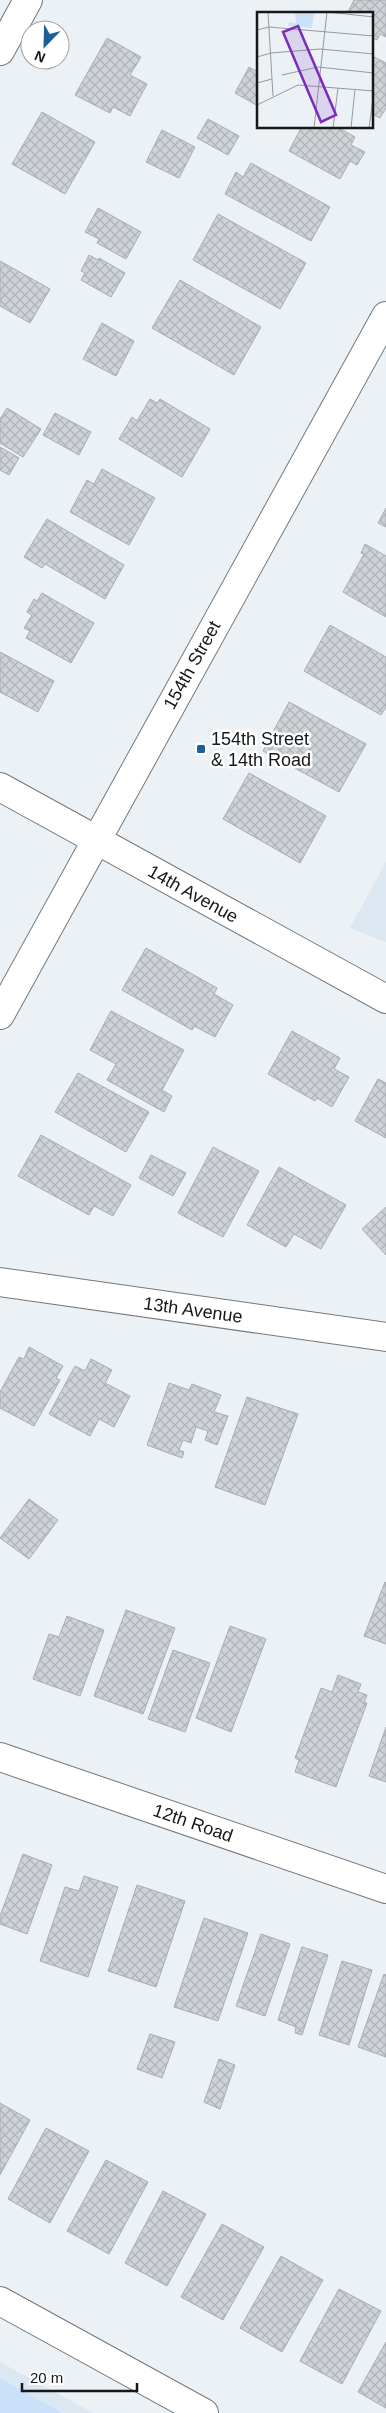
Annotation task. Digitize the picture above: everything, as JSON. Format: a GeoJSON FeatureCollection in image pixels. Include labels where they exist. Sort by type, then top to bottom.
{"type":"FeatureCollection","features":[{"type":"Feature","properties":{"kind":"street"},"geometry":{"type":"LineString","coordinates":[[0,51],[28,0]]}},
{"type":"Feature","properties":{"kind":"street","name":"154th Street"},"geometry":{"type":"LineString","coordinates":[[0,1016],[386,316]]}},
{"type":"Feature","properties":{"kind":"street","name":"14th Avenue"},"geometry":{"type":"LineString","coordinates":[[0,787],[386,999]]}},
{"type":"Feature","properties":{"kind":"street","name":"13th Avenue"},"geometry":{"type":"LineString","coordinates":[[0,1282],[386,1337]]}},
{"type":"Feature","properties":{"kind":"street","name":"12th Road"},"geometry":{"type":"LineString","coordinates":[[0,1757],[386,1889]]}},
{"type":"Feature","properties":{"kind":"street"},"geometry":{"type":"LineString","coordinates":[[0,2301],[204,2413]]}},
{"type":"Feature","properties":{"kind":"shaded area"},"geometry":{"type":"Polygon","coordinates":[[[386,862],[386,942],[350,928],[386,862]]]}},
{"type":"Feature","properties":{"kind":"shaded area"},"geometry":{"type":"Polygon","coordinates":[[[0,2362],[93,2413],[0,2413],[0,2362]]]}},
{"type":"Feature","properties":{"kind":"shaded area"},"geometry":{"type":"Polygon","coordinates":[[[0,2378],[62,2413],[0,2413],[0,2378]]]}},
{"type":"Feature","properties":{"kind":"building"},"geometry":{"type":"Polygon","coordinates":[[[354,0],[386,0],[386,37],[380,34],[377,40],[374,39],[374,12],[348,12],[354,0]]]}},
{"type":"Feature","properties":{"kind":"building"},"geometry":{"type":"Polygon","coordinates":[[[107,38],[141,57],[130,75],[147,84],[130,116],[113,107],[110,113],[75,95],[107,38]]]}},
{"type":"Feature","properties":{"kind":"building"},"geometry":{"type":"Polygon","coordinates":[[[374,57],[386,63],[386,108],[380,118],[374,115],[374,57]]]}},
{"type":"Feature","properties":{"kind":"building"},"geometry":{"type":"Polygon","coordinates":[[[249,67],[257,71],[257,105],[235,93],[249,67]]]}},
{"type":"Feature","properties":{"kind":"building"},"geometry":{"type":"Polygon","coordinates":[[[42,112],[95,142],[65,194],[12,164],[42,112]]]}},
{"type":"Feature","properties":{"kind":"building"},"geometry":{"type":"Polygon","coordinates":[[[208,119],[239,136],[228,155],[197,138],[208,119]]]}},
{"type":"Feature","properties":{"kind":"building"},"geometry":{"type":"Polygon","coordinates":[[[300,129],[341,129],[355,137],[351,145],[365,152],[357,165],[350,161],[340,179],[289,151],[300,129]]]}},
{"type":"Feature","properties":{"kind":"building"},"geometry":{"type":"Polygon","coordinates":[[[162,130],[195,147],[179,178],[146,162],[162,130]]]}},
{"type":"Feature","properties":{"kind":"building"},"geometry":{"type":"Polygon","coordinates":[[[251,163],[330,207],[311,241],[225,194],[236,172],[243,177],[251,163]]]}},
{"type":"Feature","properties":{"kind":"building"},"geometry":{"type":"Polygon","coordinates":[[[98,208],[141,232],[126,259],[97,243],[99,239],[85,232],[98,208]]]}},
{"type":"Feature","properties":{"kind":"building"},"geometry":{"type":"Polygon","coordinates":[[[218,214],[306,263],[280,309],[193,260],[218,214]]]}},
{"type":"Feature","properties":{"kind":"building"},"geometry":{"type":"Polygon","coordinates":[[[89,255],[98,260],[99,258],[125,273],[111,297],[81,280],[85,273],[81,271],[89,255]]]}},
{"type":"Feature","properties":{"kind":"building"},"geometry":{"type":"Polygon","coordinates":[[[0,261],[50,289],[30,323],[0,306],[0,261]]]}},
{"type":"Feature","properties":{"kind":"building"},"geometry":{"type":"Polygon","coordinates":[[[180,280],[261,327],[234,375],[152,328],[180,280]]]}},
{"type":"Feature","properties":{"kind":"building"},"geometry":{"type":"Polygon","coordinates":[[[102,323],[134,341],[116,376],[83,359],[102,323]]]}},
{"type":"Feature","properties":{"kind":"building"},"geometry":{"type":"Polygon","coordinates":[[[150,399],[157,403],[160,399],[210,429],[182,477],[119,439],[132,417],[137,421],[150,399]]]}},
{"type":"Feature","properties":{"kind":"building"},"geometry":{"type":"Polygon","coordinates":[[[7,408],[41,429],[23,457],[0,443],[0,419],[7,408]]]}},
{"type":"Feature","properties":{"kind":"building"},"geometry":{"type":"Polygon","coordinates":[[[55,413],[91,432],[79,455],[43,435],[55,413]]]}},
{"type":"Feature","properties":{"kind":"building"},"geometry":{"type":"Polygon","coordinates":[[[0,447],[19,458],[9,475],[0,470],[0,447]]]}},
{"type":"Feature","properties":{"kind":"building"},"geometry":{"type":"Polygon","coordinates":[[[102,469],[155,498],[129,545],[70,512],[87,480],[94,484],[102,469]]]}},
{"type":"Feature","properties":{"kind":"building"},"geometry":{"type":"Polygon","coordinates":[[[386,508],[386,527],[378,523],[386,508]]]}},
{"type":"Feature","properties":{"kind":"building"},"geometry":{"type":"Polygon","coordinates":[[[47,519],[124,565],[105,599],[45,564],[42,568],[24,557],[47,519]]]}},
{"type":"Feature","properties":{"kind":"building"},"geometry":{"type":"Polygon","coordinates":[[[365,544],[386,556],[386,617],[343,592],[364,554],[361,553],[365,544]]]}},
{"type":"Feature","properties":{"kind":"building"},"geometry":{"type":"Polygon","coordinates":[[[42,593],[94,623],[71,663],[26,638],[30,631],[24,628],[32,615],[27,612],[34,599],[37,601],[42,593]]]}},
{"type":"Feature","properties":{"kind":"building"},"geometry":{"type":"Polygon","coordinates":[[[330,625],[386,657],[386,707],[381,715],[304,671],[330,625]]]}},
{"type":"Feature","properties":{"kind":"building"},"geometry":{"type":"Polygon","coordinates":[[[0,652],[54,681],[38,712],[0,692],[0,652]]]}},
{"type":"Feature","properties":{"kind":"building"},"geometry":{"type":"Polygon","coordinates":[[[289,702],[366,744],[339,792],[263,751],[289,702]]]}},
{"type":"Feature","properties":{"kind":"building"},"geometry":{"type":"Polygon","coordinates":[[[249,773],[326,816],[300,863],[223,819],[249,773]]]}},
{"type":"Feature","properties":{"kind":"building"},"geometry":{"type":"Polygon","coordinates":[[[146,948],[217,988],[214,994],[233,1005],[215,1037],[194,1026],[192,1030],[122,990],[146,948]]]}},
{"type":"Feature","properties":{"kind":"building"},"geometry":{"type":"Polygon","coordinates":[[[111,1011],[184,1050],[162,1090],[172,1096],[164,1112],[107,1080],[116,1064],[90,1050],[111,1011]]]}},
{"type":"Feature","properties":{"kind":"building"},"geometry":{"type":"Polygon","coordinates":[[[292,1031],[340,1058],[334,1069],[349,1077],[332,1107],[317,1098],[315,1101],[268,1074],[292,1031]]]}},
{"type":"Feature","properties":{"kind":"building"},"geometry":{"type":"Polygon","coordinates":[[[78,1073],[149,1112],[126,1152],[55,1112],[78,1073]]]}},
{"type":"Feature","properties":{"kind":"building"},"geometry":{"type":"Polygon","coordinates":[[[378,1079],[386,1083],[386,1138],[355,1121],[378,1079]]]}},
{"type":"Feature","properties":{"kind":"building"},"geometry":{"type":"Polygon","coordinates":[[[41,1135],[131,1185],[113,1216],[94,1206],[89,1215],[18,1176],[41,1135]]]}},
{"type":"Feature","properties":{"kind":"building"},"geometry":{"type":"Polygon","coordinates":[[[213,1147],[259,1171],[223,1237],[178,1213],[213,1147]]]}},
{"type":"Feature","properties":{"kind":"building"},"geometry":{"type":"Polygon","coordinates":[[[151,1155],[186,1173],[173,1196],[139,1178],[151,1155]]]}},
{"type":"Feature","properties":{"kind":"building"},"geometry":{"type":"Polygon","coordinates":[[[279,1167],[346,1205],[321,1249],[294,1234],[286,1247],[247,1225],[279,1167]]]}},
{"type":"Feature","properties":{"kind":"building"},"geometry":{"type":"Polygon","coordinates":[[[386,1207],[386,1255],[362,1229],[386,1207]]]}},
{"type":"Feature","properties":{"kind":"building"},"geometry":{"type":"Polygon","coordinates":[[[29,1347],[63,1366],[56,1378],[60,1380],[34,1426],[0,1408],[0,1392],[19,1357],[24,1359],[29,1347]]]}},
{"type":"Feature","properties":{"kind":"building"},"geometry":{"type":"Polygon","coordinates":[[[91,1359],[112,1370],[105,1383],[130,1396],[114,1427],[99,1419],[90,1436],[49,1414],[75,1366],[85,1371],[91,1359]]]}},
{"type":"Feature","properties":{"kind":"building"},"geometry":{"type":"Polygon","coordinates":[[[169,1383],[189,1390],[192,1384],[221,1395],[214,1412],[228,1416],[217,1445],[205,1440],[208,1431],[196,1427],[191,1443],[183,1440],[179,1450],[184,1452],[182,1458],[147,1445],[169,1383]]]}},
{"type":"Feature","properties":{"kind":"building"},"geometry":{"type":"Polygon","coordinates":[[[247,1397],[298,1414],[265,1505],[215,1487],[247,1397]]]}},
{"type":"Feature","properties":{"kind":"building"},"geometry":{"type":"Polygon","coordinates":[[[29,1499],[58,1520],[29,1559],[0,1538],[29,1499]]]}},
{"type":"Feature","properties":{"kind":"building"},"geometry":{"type":"Polygon","coordinates":[[[386,1583],[386,1644],[364,1636],[386,1583]]]}},
{"type":"Feature","properties":{"kind":"building"},"geometry":{"type":"Polygon","coordinates":[[[126,1610],[175,1628],[143,1714],[94,1696],[126,1610]]]}},
{"type":"Feature","properties":{"kind":"building"},"geometry":{"type":"Polygon","coordinates":[[[67,1616],[104,1630],[80,1696],[33,1679],[49,1634],[59,1637],[67,1616]]]}},
{"type":"Feature","properties":{"kind":"building"},"geometry":{"type":"Polygon","coordinates":[[[230,1626],[266,1639],[231,1732],[196,1718],[230,1626]]]}},
{"type":"Feature","properties":{"kind":"building"},"geometry":{"type":"Polygon","coordinates":[[[173,1650],[210,1663],[185,1732],[148,1719],[173,1650]]]}},
{"type":"Feature","properties":{"kind":"building"},"geometry":{"type":"Polygon","coordinates":[[[338,1675],[361,1684],[358,1692],[367,1695],[364,1703],[367,1703],[336,1787],[295,1772],[299,1760],[295,1758],[321,1688],[332,1692],[338,1675]]]}},
{"type":"Feature","properties":{"kind":"building"},"geometry":{"type":"Polygon","coordinates":[[[386,1727],[386,1782],[369,1776],[386,1727]]]}},
{"type":"Feature","properties":{"kind":"building"},"geometry":{"type":"Polygon","coordinates":[[[23,1854],[52,1865],[27,1934],[0,1924],[0,1916],[23,1854]]]}},
{"type":"Feature","properties":{"kind":"building"},"geometry":{"type":"Polygon","coordinates":[[[84,1876],[118,1887],[88,1977],[40,1961],[65,1887],[79,1891],[84,1876]]]}},
{"type":"Feature","properties":{"kind":"building"},"geometry":{"type":"Polygon","coordinates":[[[137,1885],[185,1901],[156,1987],[108,1971],[137,1885]]]}},
{"type":"Feature","properties":{"kind":"building"},"geometry":{"type":"Polygon","coordinates":[[[204,1918],[248,1933],[218,2021],[174,2007],[204,1918]]]}},
{"type":"Feature","properties":{"kind":"building"},"geometry":{"type":"Polygon","coordinates":[[[261,1934],[290,1944],[265,2016],[236,2006],[261,1934]]]}},
{"type":"Feature","properties":{"kind":"building"},"geometry":{"type":"Polygon","coordinates":[[[302,1947],[328,1955],[302,2035],[295,2033],[296,2027],[278,2020],[302,1947]]]}},
{"type":"Feature","properties":{"kind":"building"},"geometry":{"type":"Polygon","coordinates":[[[342,1961],[372,1970],[349,2045],[319,2035],[342,1961]]]}},
{"type":"Feature","properties":{"kind":"building"},"geometry":{"type":"Polygon","coordinates":[[[384,1974],[386,1975],[386,2057],[358,2047],[384,1974]]]}},
{"type":"Feature","properties":{"kind":"building"},"geometry":{"type":"Polygon","coordinates":[[[150,2034],[175,2042],[162,2078],[137,2069],[150,2034]]]}},
{"type":"Feature","properties":{"kind":"building"},"geometry":{"type":"Polygon","coordinates":[[[219,2059],[235,2065],[220,2109],[204,2102],[219,2059]]]}},
{"type":"Feature","properties":{"kind":"building"},"geometry":{"type":"Polygon","coordinates":[[[0,2103],[30,2120],[0,2175],[0,2103]]]}},
{"type":"Feature","properties":{"kind":"building"},"geometry":{"type":"Polygon","coordinates":[[[46,2128],[89,2151],[50,2223],[8,2199],[46,2128]]]}},
{"type":"Feature","properties":{"kind":"building"},"geometry":{"type":"Polygon","coordinates":[[[106,2160],[148,2182],[109,2254],[67,2231],[106,2160]]]}},
{"type":"Feature","properties":{"kind":"building"},"geometry":{"type":"Polygon","coordinates":[[[163,2191],[206,2214],[167,2286],[125,2263],[163,2191]]]}},
{"type":"Feature","properties":{"kind":"building"},"geometry":{"type":"Polygon","coordinates":[[[222,2224],[264,2247],[223,2320],[181,2297],[222,2224]]]}},
{"type":"Feature","properties":{"kind":"building"},"geometry":{"type":"Polygon","coordinates":[[[281,2256],[323,2280],[282,2352],[240,2328],[281,2256]]]}},
{"type":"Feature","properties":{"kind":"building"},"geometry":{"type":"Polygon","coordinates":[[[339,2289],[381,2311],[342,2384],[300,2361],[339,2289]]]}},
{"type":"Feature","properties":{"kind":"building"},"geometry":{"type":"Polygon","coordinates":[[[386,2342],[386,2408],[358,2392],[386,2342]]]}},
{"type":"Feature","properties":{"kind":"place","name":"154th Street & 14th Road"},"geometry":{"type":"Point","coordinates":[201,749]}}]}
